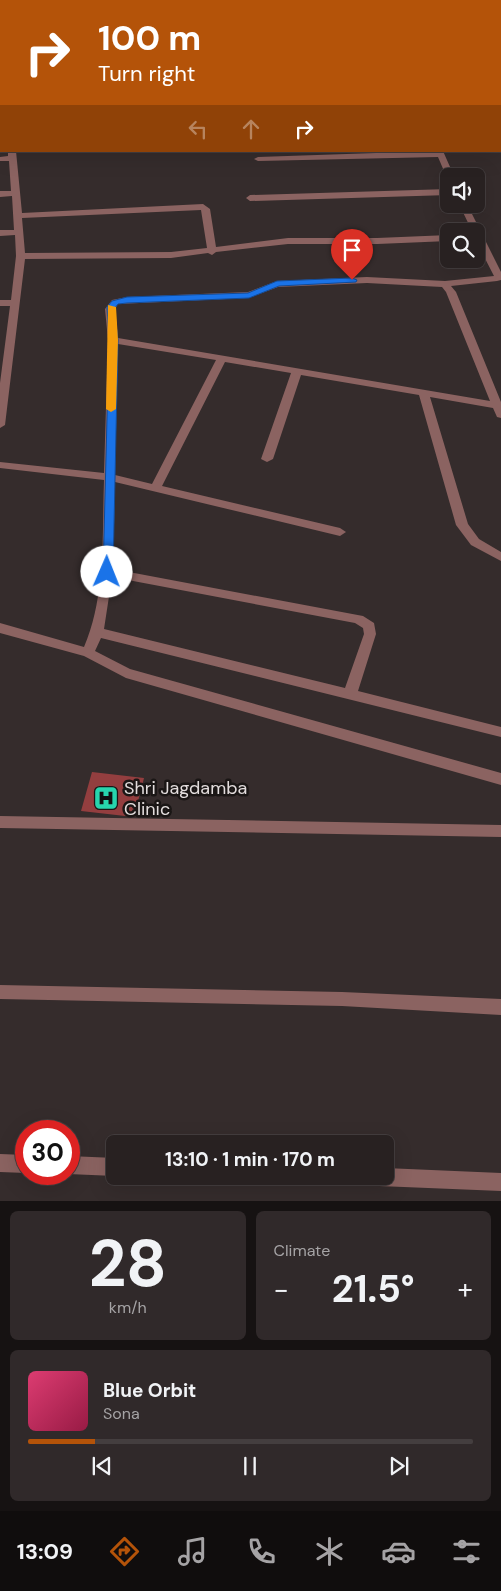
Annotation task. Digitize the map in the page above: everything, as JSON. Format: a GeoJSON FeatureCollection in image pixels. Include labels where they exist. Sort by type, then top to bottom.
{"type":"FeatureCollection","features":[{"type":"Feature","properties":{"kind":"street"},"geometry":{"type":"LineString","coordinates":[[258,159],[440,153],[447,168]]}},
{"type":"Feature","properties":{"kind":"street"},"geometry":{"type":"LineString","coordinates":[[0,158],[12,155],[19,216],[21,256],[0,425]]}},
{"type":"Feature","properties":{"kind":"street"},"geometry":{"type":"LineString","coordinates":[[250,198],[440,192]]}},
{"type":"Feature","properties":{"kind":"street"},"geometry":{"type":"LineString","coordinates":[[0,194],[16,193]]}},
{"type":"Feature","properties":{"kind":"street"},"geometry":{"type":"LineString","coordinates":[[19,216],[203,207],[206,209],[212,252]]}},
{"type":"Feature","properties":{"kind":"street"},"geometry":{"type":"LineString","coordinates":[[0,233],[20,232]]}},
{"type":"Feature","properties":{"kind":"street"},"geometry":{"type":"LineString","coordinates":[[21,256],[172,256],[288,241],[377,241],[440,238]]}},
{"type":"Feature","properties":{"kind":"street"},"geometry":{"type":"LineString","coordinates":[[88,653],[97,632],[107,572],[114,340],[110,309],[116,302],[249,295],[268,286],[286,283],[367,280],[445,284],[499,277],[485,250]]}},
{"type":"Feature","properties":{"kind":"street"},"geometry":{"type":"LineString","coordinates":[[445,284],[451,292],[501,415]]}},
{"type":"Feature","properties":{"kind":"street"},"geometry":{"type":"LineString","coordinates":[[0,303],[15,303]]}},
{"type":"Feature","properties":{"kind":"street"},"geometry":{"type":"LineString","coordinates":[[114,340],[496,405]]}},
{"type":"Feature","properties":{"kind":"street"},"geometry":{"type":"LineString","coordinates":[[156,487],[222,358]]}},
{"type":"Feature","properties":{"kind":"street"},"geometry":{"type":"LineString","coordinates":[[267,458],[297,371]]}},
{"type":"Feature","properties":{"kind":"street"},"geometry":{"type":"LineString","coordinates":[[422,392],[462,525],[475,542],[501,557]]}},
{"type":"Feature","properties":{"kind":"street"},"geometry":{"type":"LineString","coordinates":[[0,464],[109,477],[340,532]]}},
{"type":"Feature","properties":{"kind":"street"},"geometry":{"type":"LineString","coordinates":[[107,572],[359,619],[369,626],[370,634],[350,694]]}},
{"type":"Feature","properties":{"kind":"street"},"geometry":{"type":"LineString","coordinates":[[0,628],[88,653],[126,673],[501,779]]}},
{"type":"Feature","properties":{"kind":"street"},"geometry":{"type":"LineString","coordinates":[[97,632],[501,732]]}},
{"type":"Feature","properties":{"kind":"street"},"geometry":{"type":"LineString","coordinates":[[0,822],[501,831]]}},
{"type":"Feature","properties":{"kind":"street"},"geometry":{"type":"LineString","coordinates":[[0,992],[342,999],[501,1007]]}},
{"type":"Feature","properties":{"kind":"street"},"geometry":{"type":"LineString","coordinates":[[0,1163],[15,1164]]}},
{"type":"Feature","properties":{"kind":"street"},"geometry":{"type":"LineString","coordinates":[[80,1165],[106,1167]]}},
{"type":"Feature","properties":{"kind":"street"},"geometry":{"type":"LineString","coordinates":[[394,1178],[501,1182]]}},
{"type":"Feature","properties":{"kind":"building"},"geometry":{"type":"Polygon","coordinates":[[[92,772],[144,778],[134,817],[81,811],[92,772]]]}},
{"type":"Feature","properties":{"kind":"slow traffic"},"geometry":{"type":"LineString","coordinates":[[111,307],[114,340],[111,409]]}},
{"type":"Feature","properties":{"kind":"place","name":"Shri Jagdamba Clinic"},"geometry":{"type":"Point","coordinates":[106,798]}},
{"type":"Feature","properties":{"kind":"route"},"geometry":{"type":"LineString","coordinates":[[107,572],[114,340],[110,309],[116,302],[127,300],[249,295],[277,284],[352,280]]}}]}
